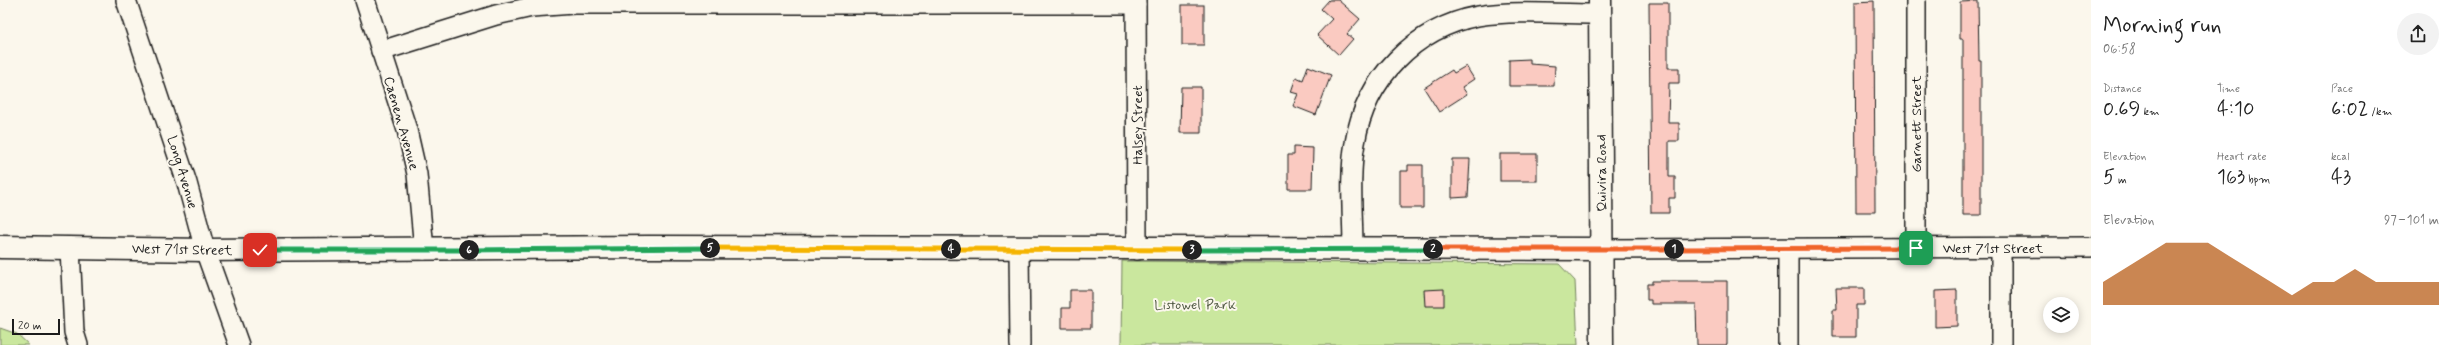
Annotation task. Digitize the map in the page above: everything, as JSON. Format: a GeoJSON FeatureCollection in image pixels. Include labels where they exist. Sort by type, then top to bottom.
{"type":"FeatureCollection","features":[{"type":"Feature","properties":{"kind":"street","name":"Long Avenue"},"geometry":{"type":"LineString","coordinates":[[126,0],[187,183],[205,250],[239,345]]}},
{"type":"Feature","properties":{"kind":"street","name":"Caenen Avenue"},"geometry":{"type":"LineString","coordinates":[[365,0],[407,130],[417,174],[424,250]]}},
{"type":"Feature","properties":{"kind":"street","name":"Garnett Street"},"geometry":{"type":"LineString","coordinates":[[1916,0],[1916,248]]}},
{"type":"Feature","properties":{"kind":"street"},"geometry":{"type":"LineString","coordinates":[[381,51],[496,14],[532,7],[574,4],[1136,2]]}},
{"type":"Feature","properties":{"kind":"street","name":"Halsey Street"},"geometry":{"type":"LineString","coordinates":[[1136,2],[1137,250]]}},
{"type":"Feature","properties":{"kind":"street"},"geometry":{"type":"LineString","coordinates":[[1353,249],[1354,144],[1360,119],[1372,91],[1390,66],[1415,43],[1434,31],[1478,16],[1600,7]]}},
{"type":"Feature","properties":{"kind":"street","name":"Quivira Road"},"geometry":{"type":"LineString","coordinates":[[1600,7],[1602,345]]}},
{"type":"Feature","properties":{"kind":"street","name":"West 71st Street"},"geometry":{"type":"LineString","coordinates":[[0,247],[205,250],[649,248],[1137,250],[1788,249],[2091,247]]}},
{"type":"Feature","properties":{"kind":"street"},"geometry":{"type":"LineString","coordinates":[[70,248],[74,332],[78,345]]}},
{"type":"Feature","properties":{"kind":"street"},"geometry":{"type":"LineString","coordinates":[[2001,248],[2002,345]]}},
{"type":"Feature","properties":{"kind":"street"},"geometry":{"type":"LineString","coordinates":[[1019,249],[1020,345]]}},
{"type":"Feature","properties":{"kind":"street"},"geometry":{"type":"LineString","coordinates":[[1788,249],[1788,345]]}},
{"type":"Feature","properties":{"kind":"green space","name":"Listowel Park"},"geometry":{"type":"Polygon","coordinates":[[[1122,261],[1559,264],[1575,281],[1578,345],[1121,345],[1122,261]]]}},
{"type":"Feature","properties":{"kind":"green space"},"geometry":{"type":"Polygon","coordinates":[[[0,328],[17,334],[29,345],[0,345],[0,328]]]}},
{"type":"Feature","properties":{"kind":"building"},"geometry":{"type":"Polygon","coordinates":[[[1329,0],[1338,0],[1360,19],[1347,34],[1353,39],[1339,55],[1317,35],[1332,19],[1321,9],[1329,0]]]}},
{"type":"Feature","properties":{"kind":"building"},"geometry":{"type":"Polygon","coordinates":[[[1874,1],[1875,212],[1856,212],[1855,2],[1874,1]]]}},
{"type":"Feature","properties":{"kind":"building"},"geometry":{"type":"Polygon","coordinates":[[[1978,1],[1979,61],[1981,61],[1981,215],[1963,215],[1963,39],[1960,39],[1960,2],[1978,1]]]}},
{"type":"Feature","properties":{"kind":"building"},"geometry":{"type":"Polygon","coordinates":[[[1649,3],[1668,3],[1668,68],[1679,68],[1679,83],[1669,83],[1668,123],[1679,123],[1679,141],[1669,141],[1669,177],[1675,177],[1675,198],[1669,198],[1669,213],[1651,213],[1649,3]]]}},
{"type":"Feature","properties":{"kind":"building"},"geometry":{"type":"Polygon","coordinates":[[[1182,5],[1204,5],[1204,45],[1182,45],[1182,5]]]}},
{"type":"Feature","properties":{"kind":"building"},"geometry":{"type":"Polygon","coordinates":[[[1530,59],[1530,64],[1555,66],[1554,86],[1509,86],[1509,60],[1530,59]]]}},
{"type":"Feature","properties":{"kind":"building"},"geometry":{"type":"Polygon","coordinates":[[[1308,66],[1331,75],[1316,115],[1293,106],[1298,94],[1291,92],[1296,77],[1303,80],[1308,66]]]}},
{"type":"Feature","properties":{"kind":"building"},"geometry":{"type":"Polygon","coordinates":[[[1466,66],[1474,79],[1462,87],[1467,94],[1439,112],[1424,88],[1452,70],[1454,73],[1466,66]]]}},
{"type":"Feature","properties":{"kind":"building"},"geometry":{"type":"Polygon","coordinates":[[[1181,87],[1201,87],[1201,133],[1180,133],[1181,87]]]}},
{"type":"Feature","properties":{"kind":"building"},"geometry":{"type":"Polygon","coordinates":[[[1294,147],[1313,148],[1312,189],[1288,189],[1288,155],[1294,155],[1294,147]]]}},
{"type":"Feature","properties":{"kind":"building"},"geometry":{"type":"Polygon","coordinates":[[[1500,154],[1537,154],[1537,181],[1500,181],[1500,154]]]}},
{"type":"Feature","properties":{"kind":"building"},"geometry":{"type":"Polygon","coordinates":[[[1452,159],[1470,159],[1468,197],[1452,198],[1452,159]]]}},
{"type":"Feature","properties":{"kind":"building"},"geometry":{"type":"Polygon","coordinates":[[[1408,165],[1423,165],[1423,208],[1400,208],[1400,171],[1408,171],[1408,165]]]}},
{"type":"Feature","properties":{"kind":"building"},"geometry":{"type":"Polygon","coordinates":[[[1652,281],[1727,281],[1727,345],[1697,345],[1696,304],[1651,304],[1651,300],[1647,300],[1647,284],[1652,284],[1652,281]]]}},
{"type":"Feature","properties":{"kind":"building"},"geometry":{"type":"Polygon","coordinates":[[[1836,288],[1864,288],[1864,305],[1856,305],[1856,337],[1833,337],[1833,310],[1837,310],[1836,288]]]}},
{"type":"Feature","properties":{"kind":"building"},"geometry":{"type":"Polygon","coordinates":[[[1444,289],[1444,306],[1425,306],[1424,290],[1444,289]]]}},
{"type":"Feature","properties":{"kind":"building"},"geometry":{"type":"Polygon","coordinates":[[[1070,290],[1091,290],[1091,328],[1062,328],[1062,308],[1070,308],[1070,290]]]}},
{"type":"Feature","properties":{"kind":"building"},"geometry":{"type":"Polygon","coordinates":[[[1957,290],[1957,326],[1935,327],[1935,291],[1957,290]]]}},
{"type":"Feature","properties":{"kind":"route"},"geometry":{"type":"LineString","coordinates":[[260,250],[649,248],[1137,250],[1916,248]]}}]}
